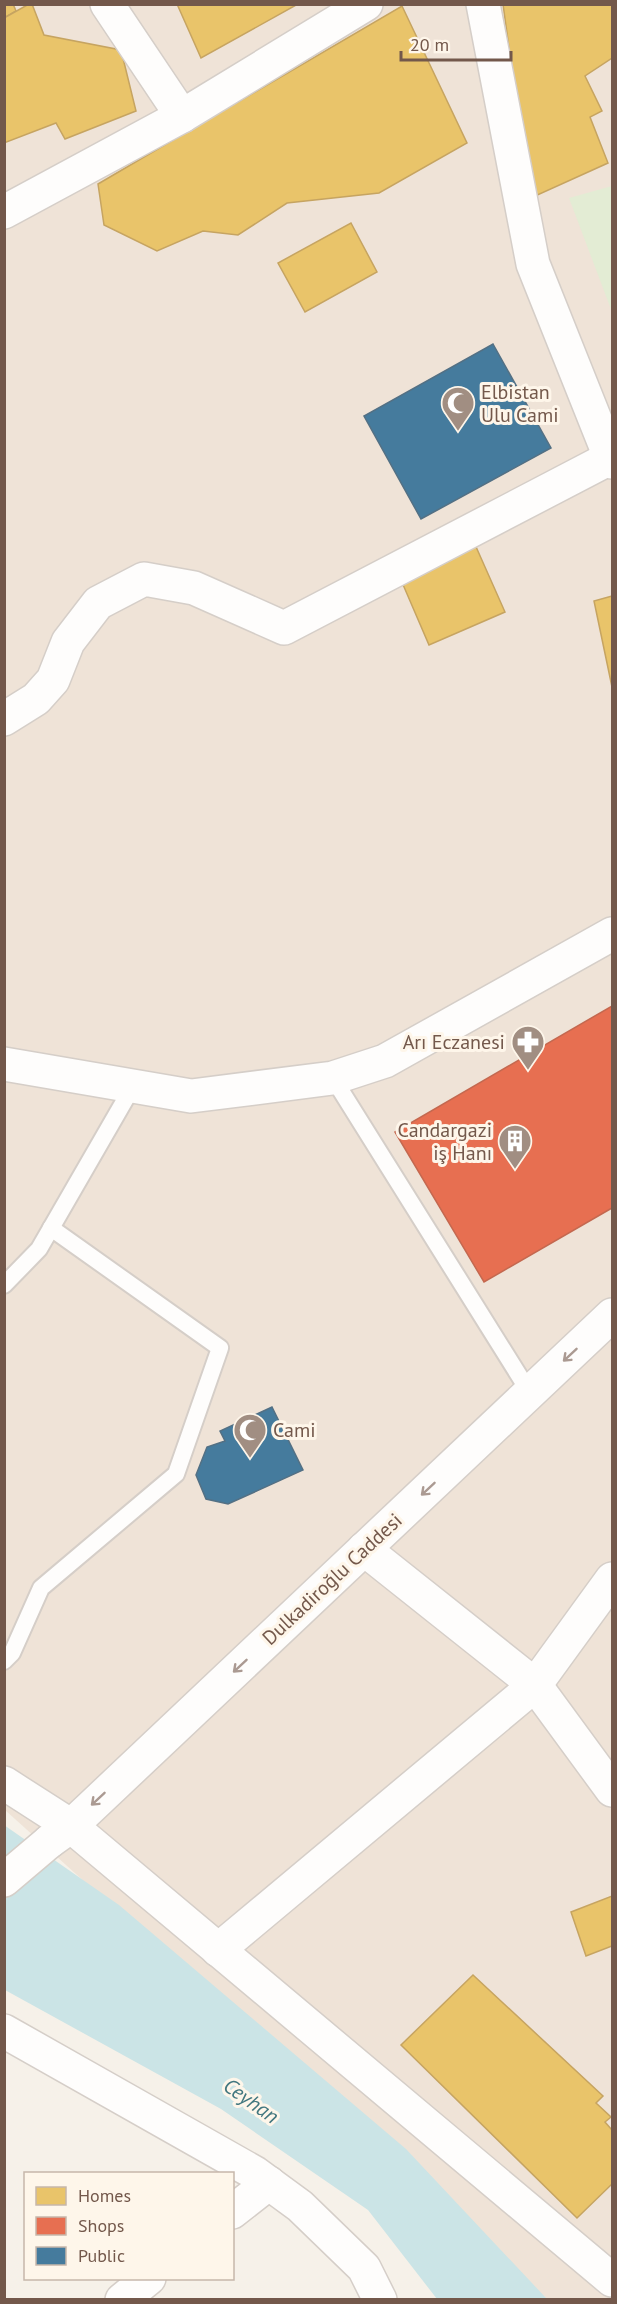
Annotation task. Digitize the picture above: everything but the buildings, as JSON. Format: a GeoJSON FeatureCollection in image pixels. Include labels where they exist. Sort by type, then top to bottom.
{"type":"FeatureCollection","features":[{"type":"Feature","properties":{"kind":"street"},"geometry":{"type":"LineString","coordinates":[[107,4],[182,116]]}},
{"type":"Feature","properties":{"kind":"street"},"geometry":{"type":"LineString","coordinates":[[8,205],[182,116],[366,4]]}},
{"type":"Feature","properties":{"kind":"street"},"geometry":{"type":"LineString","coordinates":[[4,719],[36,699],[52,680],[68,642],[98,603],[144,579],[194,588],[284,628],[612,459],[533,264],[483,4]]}},
{"type":"Feature","properties":{"kind":"street"},"geometry":{"type":"LineString","coordinates":[[4,1064],[191,1096],[333,1078],[384,1061],[612,934]]}},
{"type":"Feature","properties":{"kind":"street","name":"Dulkadiroğlu Caddesi"},"geometry":{"type":"LineString","coordinates":[[4,1880],[60,1833],[612,1315]]}},
{"type":"Feature","properties":{"kind":"street"},"geometry":{"type":"LineString","coordinates":[[363,1550],[535,1685],[612,1790]]}},
{"type":"Feature","properties":{"kind":"street"},"geometry":{"type":"LineString","coordinates":[[218,1950],[535,1685],[612,1579]]}},
{"type":"Feature","properties":{"kind":"street"},"geometry":{"type":"LineString","coordinates":[[4,1783],[60,1833],[218,1950],[612,2280]]}},
{"type":"Feature","properties":{"kind":"street"},"geometry":{"type":"LineString","coordinates":[[4,2031],[269,2183],[300,2206],[364,2268],[380,2300]]}},
{"type":"Feature","properties":{"kind":"street"},"geometry":{"type":"LineString","coordinates":[[234,2210],[269,2183]]}},
{"type":"Feature","properties":{"kind":"street"},"geometry":{"type":"LineString","coordinates":[[122,2300],[147,2280]]}},
{"type":"Feature","properties":{"kind":"lane"},"geometry":{"type":"LineString","coordinates":[[333,1078],[530,1393]]}},
{"type":"Feature","properties":{"kind":"lane"},"geometry":{"type":"LineString","coordinates":[[4,1285],[39,1249],[133,1086]]}},
{"type":"Feature","properties":{"kind":"lane"},"geometry":{"type":"LineString","coordinates":[[4,1660],[12,1653],[41,1588],[176,1474],[220,1348],[51,1228]]}},
{"type":"Feature","properties":{"kind":"shaded area"},"geometry":{"type":"Polygon","coordinates":[[[5,5],[612,5],[612,2299],[547,2299],[5,1810],[5,5]]]}},
{"type":"Feature","properties":{"kind":"green space"},"geometry":{"type":"Polygon","coordinates":[[[612,186],[612,312],[569,198],[612,186]]]}},
{"type":"Feature","properties":{"kind":"water","name":"Ceyhan"},"geometry":{"type":"Polygon","coordinates":[[[4,1825],[119,1905],[406,2149],[547,2299],[437,2299],[368,2210],[221,2109],[5,1990],[4,1825]]]}},
{"type":"Feature","properties":{"kind":"place","name":"Elbistan Ulu Cami"},"geometry":{"type":"Point","coordinates":[458,432]}},
{"type":"Feature","properties":{"kind":"place","name":"Arı Eczanesi"},"geometry":{"type":"Point","coordinates":[528,1071]}},
{"type":"Feature","properties":{"kind":"place","name":"Candargazi iş Hanı"},"geometry":{"type":"Point","coordinates":[515,1170]}},
{"type":"Feature","properties":{"kind":"place","name":"Cami"},"geometry":{"type":"Point","coordinates":[250,1459]}}]}
